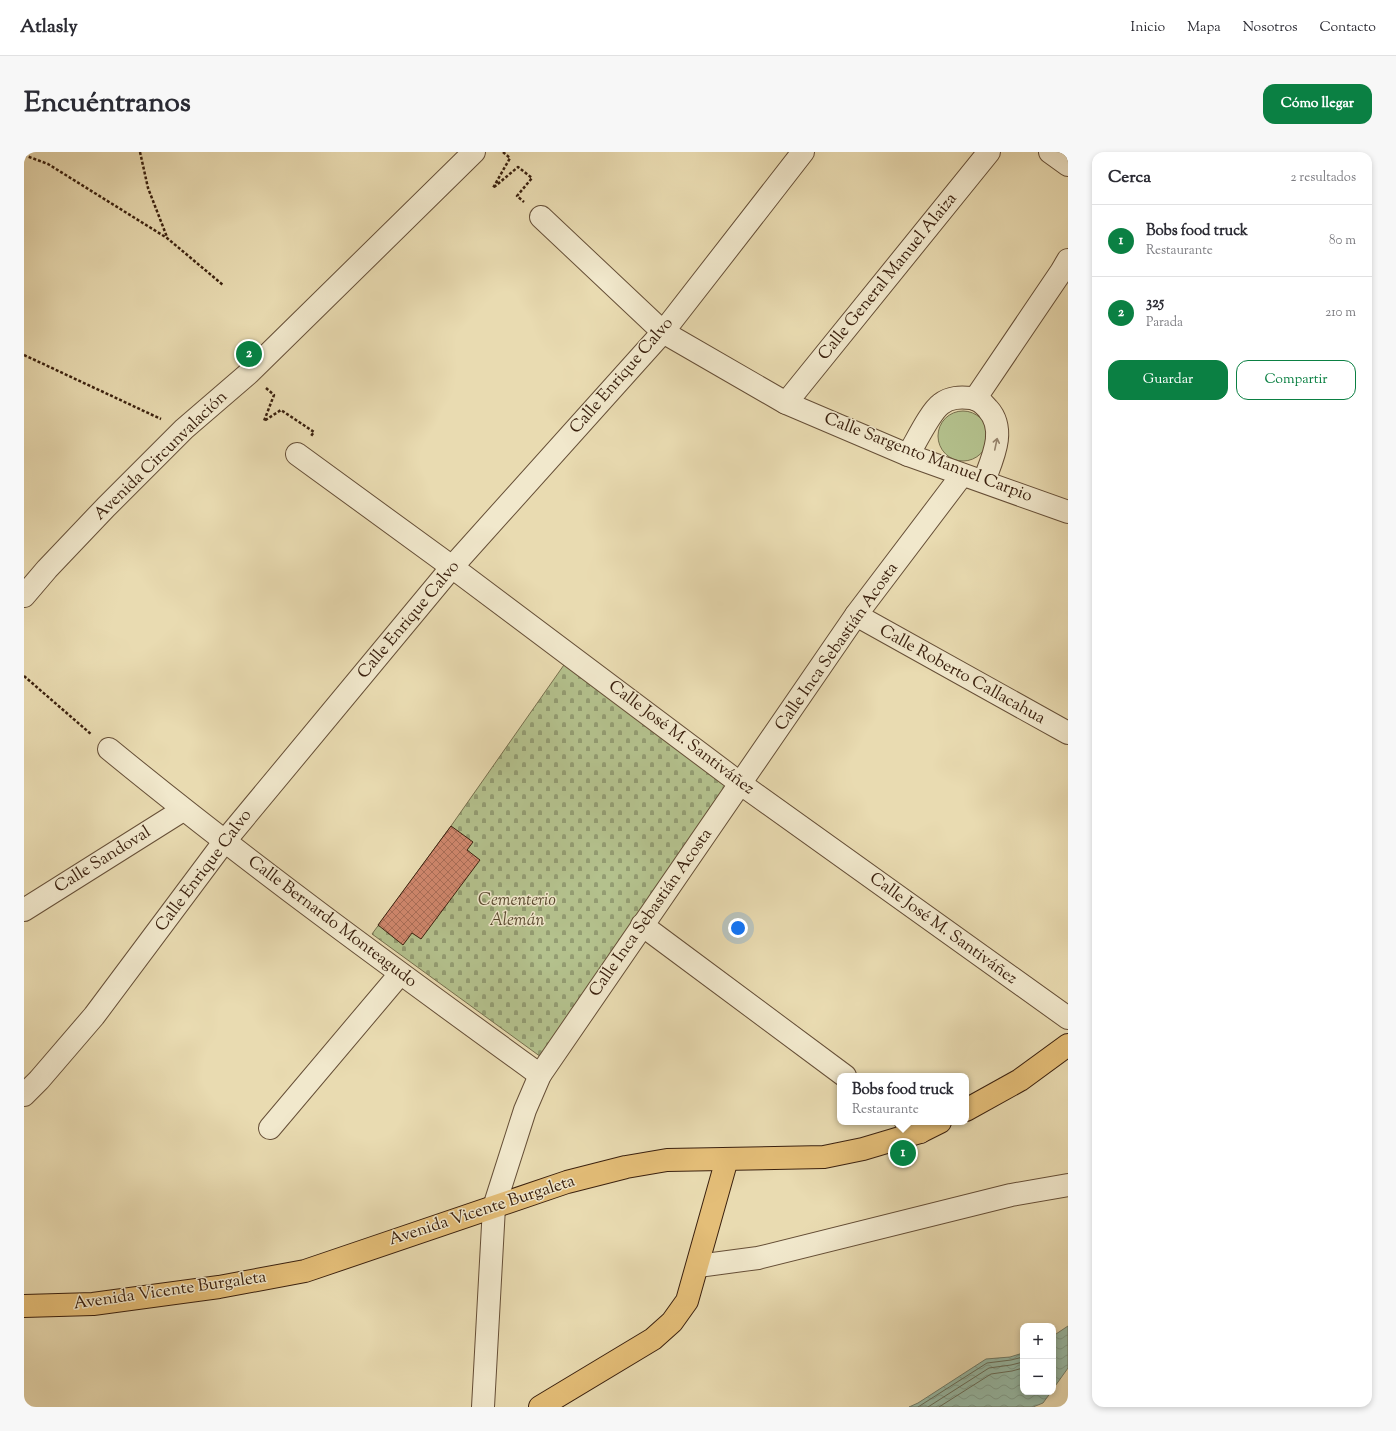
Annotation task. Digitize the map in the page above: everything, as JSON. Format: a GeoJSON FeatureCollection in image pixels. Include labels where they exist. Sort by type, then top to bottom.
{"type":"FeatureCollection","features":[{"type":"Feature","properties":{"kind":"main road"},"geometry":{"type":"LineString","coordinates":[[969,1108],[1020,1080],[1068,1045]]}},
{"type":"Feature","properties":{"kind":"main road","name":"Avenida Vicente Burgaleta"},"geometry":{"type":"LineString","coordinates":[[24,1306],[93,1304],[219,1287],[305,1271],[567,1182],[626,1166],[667,1160],[824,1157],[863,1150],[913,1127],[924,1125]]}},
{"type":"Feature","properties":{"kind":"main road"},"geometry":{"type":"LineString","coordinates":[[540,1407],[653,1339],[672,1322],[687,1301],[727,1159]]}},
{"type":"Feature","properties":{"kind":"street","name":"Avenida Circunvalación"},"geometry":{"type":"LineString","coordinates":[[24,596],[47,569],[184,429],[249,373],[474,152]]}},
{"type":"Feature","properties":{"kind":"street","name":"Calle Enrique Calvo"},"geometry":{"type":"LineString","coordinates":[[24,1095],[39,1080],[94,1016],[224,842],[452,566],[663,332],[803,152]]}},
{"type":"Feature","properties":{"kind":"street","name":"Calle General Manuel Alaiza"},"geometry":{"type":"LineString","coordinates":[[786,403],[989,152]]}},
{"type":"Feature","properties":{"kind":"street"},"geometry":{"type":"LineString","coordinates":[[1050,152],[1068,164]]}},
{"type":"Feature","properties":{"kind":"street","name":"Calle Sargento Manuel Carpio"},"geometry":{"type":"LineString","coordinates":[[541,217],[663,332],[786,403],[908,455],[1068,512]]}},
{"type":"Feature","properties":{"kind":"street"},"geometry":{"type":"LineString","coordinates":[[975,398],[1068,260]]}},
{"type":"Feature","properties":{"kind":"street"},"geometry":{"type":"LineString","coordinates":[[908,455],[934,411],[941,404],[949,399],[962,397],[975,398],[984,404],[992,413],[997,426],[998,439],[984,481]]}},
{"type":"Feature","properties":{"kind":"street","name":"Calle José M. Santiváñez"},"geometry":{"type":"LineString","coordinates":[[297,454],[452,566],[741,784],[1068,1018]]}},
{"type":"Feature","properties":{"kind":"street","name":"Calle Inca Sebastián Acosta"},"geometry":{"type":"LineString","coordinates":[[483,1407],[494,1207],[525,1110],[540,1075],[856,615],[962,475]]}},
{"type":"Feature","properties":{"kind":"street","name":"Calle Roberto Callacahua"},"geometry":{"type":"LineString","coordinates":[[856,615],[1068,733]]}},
{"type":"Feature","properties":{"kind":"street","name":"Calle Bernardo Monteagudo"},"geometry":{"type":"LineString","coordinates":[[109,749],[224,842],[400,974],[540,1075]]}},
{"type":"Feature","properties":{"kind":"street","name":"Calle Sandoval"},"geometry":{"type":"LineString","coordinates":[[24,910],[183,810]]}},
{"type":"Feature","properties":{"kind":"street"},"geometry":{"type":"LineString","coordinates":[[642,925],[841,1073]]}},
{"type":"Feature","properties":{"kind":"street"},"geometry":{"type":"LineString","coordinates":[[270,1128],[400,974]]}},
{"type":"Feature","properties":{"kind":"street"},"geometry":{"type":"LineString","coordinates":[[698,1266],[758,1258],[1011,1195],[1068,1185]]}},
{"type":"Feature","properties":{"kind":"path"},"geometry":{"type":"LineString","coordinates":[[140,152],[148,188],[167,238]]}},
{"type":"Feature","properties":{"kind":"path"},"geometry":{"type":"LineString","coordinates":[[503,152],[510,158],[493,188],[518,167],[532,178],[517,196],[541,217]]}},
{"type":"Feature","properties":{"kind":"path"},"geometry":{"type":"LineString","coordinates":[[24,155],[48,164],[167,238],[224,284]]}},
{"type":"Feature","properties":{"kind":"path"},"geometry":{"type":"LineString","coordinates":[[24,354],[121,401],[184,429]]}},
{"type":"Feature","properties":{"kind":"path"},"geometry":{"type":"LineString","coordinates":[[249,373],[274,395],[264,421],[281,410],[314,432],[307,444],[297,454]]}},
{"type":"Feature","properties":{"kind":"path"},"geometry":{"type":"LineString","coordinates":[[24,676],[109,749]]}},
{"type":"Feature","properties":{"kind":"green space"},"geometry":{"type":"Polygon","coordinates":[[[958,411],[968,411],[981,418],[988,431],[988,441],[981,454],[968,461],[958,461],[949,457],[942,450],[938,441],[938,431],[942,422],[949,415],[958,411]]]}},
{"type":"Feature","properties":{"kind":"green space","name":"Cementerio Alemán"},"geometry":{"type":"Polygon","coordinates":[[[566,662],[732,780],[541,1057],[372,934],[451,826],[566,662]]]}},
{"type":"Feature","properties":{"kind":"water"},"geometry":{"type":"Polygon","coordinates":[[[1068,1326],[1068,1368],[1056,1385],[1056,1359],[1056,1334],[1068,1326]]]}},
{"type":"Feature","properties":{"kind":"water"},"geometry":{"type":"Polygon","coordinates":[[[1020,1354],[1020,1395],[1049,1395],[1043,1403],[1033,1407],[909,1407],[918,1403],[986,1359],[1010,1357],[1020,1354]]]}},
{"type":"Feature","properties":{"kind":"building"},"geometry":{"type":"Polygon","coordinates":[[[451,826],[473,842],[467,850],[480,860],[421,939],[412,933],[403,945],[378,925],[451,826]]]}},
{"type":"Feature","properties":{"kind":"place","name":"325"},"geometry":{"type":"Point","coordinates":[249,354]}},
{"type":"Feature","properties":{"kind":"place","name":"Bobs food truck"},"geometry":{"type":"Point","coordinates":[903,1153]}}]}
